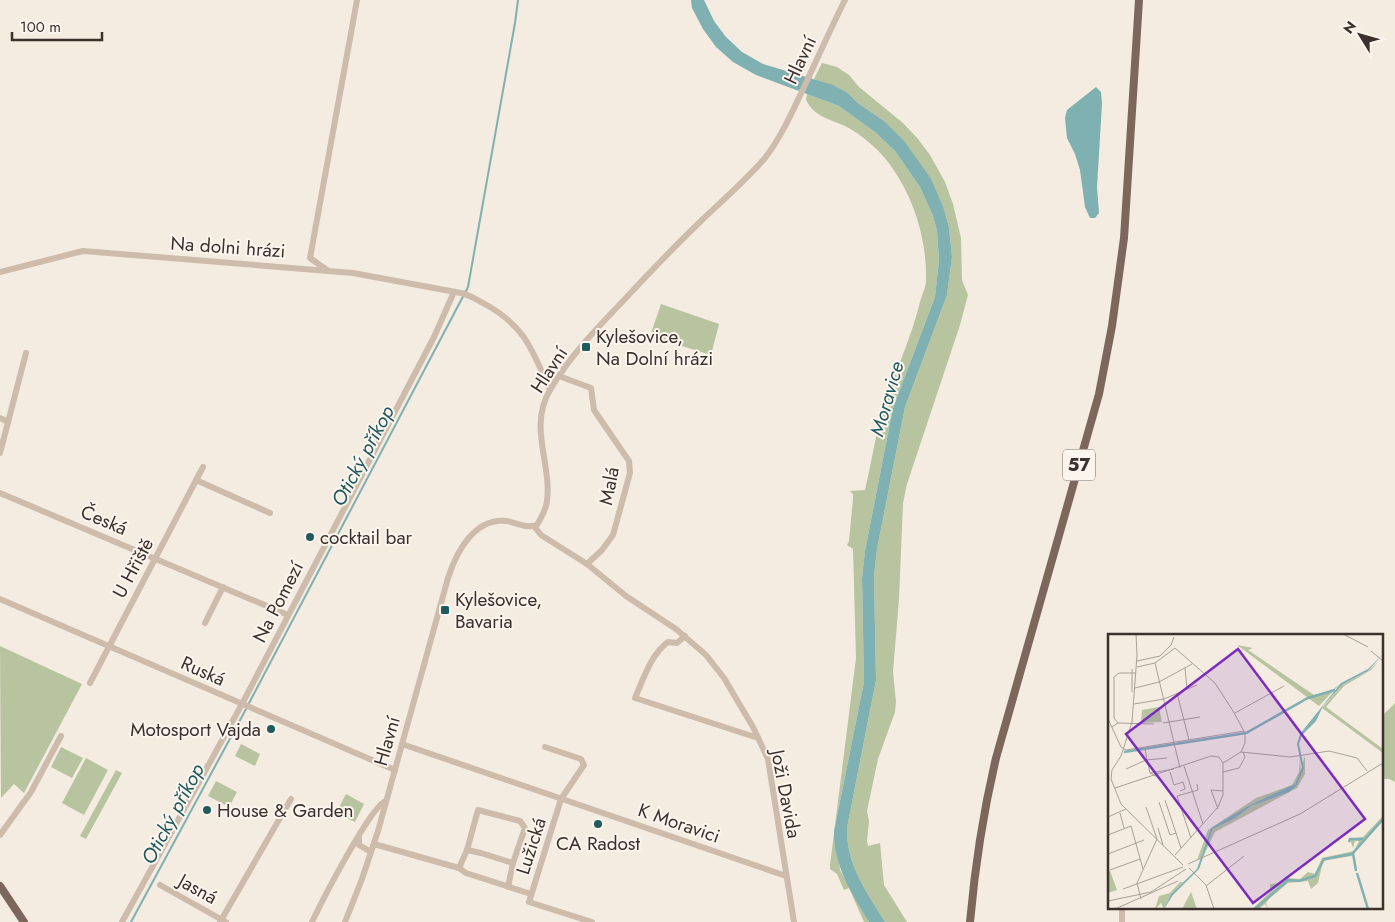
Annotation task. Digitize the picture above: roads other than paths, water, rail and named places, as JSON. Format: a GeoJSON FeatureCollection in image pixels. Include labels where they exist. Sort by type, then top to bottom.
{"type":"FeatureCollection","features":[{"type":"Feature","properties":{"kind":"main road","name":"57"},"geometry":{"type":"LineString","coordinates":[[970,922],[976,864],[990,784],[1099,394],[1112,326],[1124,238],[1139,0]]}},
{"type":"Feature","properties":{"kind":"main road"},"geometry":{"type":"LineString","coordinates":[[0,886],[24,922]]}},
{"type":"Feature","properties":{"kind":"street"},"geometry":{"type":"LineString","coordinates":[[328,270],[310,258],[357,0]]}},
{"type":"Feature","properties":{"kind":"street","name":"Hlavní"},"geometry":{"type":"LineString","coordinates":[[345,922],[378,831],[448,578],[459,551],[473,533],[492,522],[506,521],[529,527],[534,526],[542,517],[547,501],[547,482],[540,425],[542,408],[550,390],[594,332],[650,272],[755,169],[779,138],[845,0]]}},
{"type":"Feature","properties":{"kind":"street","name":"Na dolni hrázi"},"geometry":{"type":"LineString","coordinates":[[0,272],[83,251],[328,270],[468,294],[503,314],[522,332],[550,390]]}},
{"type":"Feature","properties":{"kind":"street","name":"Na Pomezí"},"geometry":{"type":"LineString","coordinates":[[122,922],[246,706],[288,615],[457,292]]}},
{"type":"Feature","properties":{"kind":"street"},"geometry":{"type":"LineString","coordinates":[[0,453],[26,353]]}},
{"type":"Feature","properties":{"kind":"street","name":"Malá"},"geometry":{"type":"LineString","coordinates":[[559,376],[591,388],[594,410],[629,461],[630,473],[615,529],[602,550],[588,564]]}},
{"type":"Feature","properties":{"kind":"street"},"geometry":{"type":"LineString","coordinates":[[0,418],[8,422]]}},
{"type":"Feature","properties":{"kind":"street","name":"U Hřiště"},"geometry":{"type":"LineString","coordinates":[[90,683],[203,467]]}},
{"type":"Feature","properties":{"kind":"street"},"geometry":{"type":"LineString","coordinates":[[196,480],[270,512]]}},
{"type":"Feature","properties":{"kind":"street","name":"Česká"},"geometry":{"type":"LineString","coordinates":[[0,493],[288,615]]}},
{"type":"Feature","properties":{"kind":"street","name":"Joži Davida"},"geometry":{"type":"LineString","coordinates":[[534,526],[541,534],[588,564],[626,596],[685,636],[706,655],[724,678],[768,759],[794,922]]}},
{"type":"Feature","properties":{"kind":"street"},"geometry":{"type":"LineString","coordinates":[[205,623],[223,587]]}},
{"type":"Feature","properties":{"kind":"street","name":"Ruská"},"geometry":{"type":"LineString","coordinates":[[0,599],[395,770]]}},
{"type":"Feature","properties":{"kind":"street"},"geometry":{"type":"LineString","coordinates":[[685,636],[677,643],[668,642],[662,646],[652,661],[634,698],[758,738]]}},
{"type":"Feature","properties":{"kind":"street"},"geometry":{"type":"LineString","coordinates":[[0,834],[31,792],[61,736]]}},
{"type":"Feature","properties":{"kind":"street"},"geometry":{"type":"LineString","coordinates":[[402,744],[562,799],[584,763],[581,760],[545,748]]}},
{"type":"Feature","properties":{"kind":"street"},"geometry":{"type":"LineString","coordinates":[[223,921],[291,799]]}},
{"type":"Feature","properties":{"kind":"street","name":"K Moravici"},"geometry":{"type":"LineString","coordinates":[[562,799],[786,876]]}},
{"type":"Feature","properties":{"kind":"street","name":"Lužická"},"geometry":{"type":"LineString","coordinates":[[562,799],[528,902],[592,922]]}},
{"type":"Feature","properties":{"kind":"street","name":"Hlavní"},"geometry":{"type":"LineString","coordinates":[[312,922],[360,834],[379,805],[386,801]]}},
{"type":"Feature","properties":{"kind":"street"},"geometry":{"type":"LineString","coordinates":[[459,868],[467,850],[478,810],[520,822],[525,828],[513,863],[508,887]]}},
{"type":"Feature","properties":{"kind":"street"},"geometry":{"type":"LineString","coordinates":[[371,852],[359,845],[360,834],[368,829],[378,831]]}},
{"type":"Feature","properties":{"kind":"street"},"geometry":{"type":"LineString","coordinates":[[374,844],[459,868],[466,873],[531,894]]}},
{"type":"Feature","properties":{"kind":"street"},"geometry":{"type":"LineString","coordinates":[[467,850],[513,863]]}},
{"type":"Feature","properties":{"kind":"street","name":"Jasná"},"geometry":{"type":"LineString","coordinates":[[160,885],[223,921]]}},
{"type":"Feature","properties":{"kind":"water"},"geometry":{"type":"Polygon","coordinates":[[[691,0],[704,0],[714,21],[726,37],[742,52],[763,64],[833,85],[849,94],[858,103],[884,121],[905,142],[931,179],[944,209],[949,227],[952,257],[947,295],[905,407],[877,549],[874,576],[876,680],[847,828],[850,854],[854,866],[865,889],[885,922],[869,922],[856,900],[840,868],[834,831],[864,682],[862,578],[865,551],[893,408],[935,297],[939,260],[937,231],[933,216],[920,187],[895,151],[875,132],[839,106],[756,75],[733,62],[716,47],[703,29],[692,8],[691,0]]]}},
{"type":"Feature","properties":{"kind":"water"},"geometry":{"type":"Polygon","coordinates":[[[1096,87],[1101,92],[1102,104],[1097,187],[1099,213],[1095,218],[1090,218],[1085,207],[1080,170],[1067,138],[1065,118],[1067,110],[1096,87]]]}},
{"type":"Feature","properties":{"kind":"waterway","name":"Otický příkop"},"geometry":{"type":"LineString","coordinates":[[248,705],[468,287],[518,0]]}},
{"type":"Feature","properties":{"kind":"waterway","name":"Otický příkop"},"geometry":{"type":"LineString","coordinates":[[131,922],[246,709]]}},
{"type":"Feature","properties":{"kind":"place","name":"Kylešovice, Na Dolní hrázi"},"geometry":{"type":"Point","coordinates":[586,347]}},
{"type":"Feature","properties":{"kind":"place","name":"cocktail bar"},"geometry":{"type":"Point","coordinates":[310,537]}},
{"type":"Feature","properties":{"kind":"place","name":"Kylešovice, Bavaria"},"geometry":{"type":"Point","coordinates":[445,610]}},
{"type":"Feature","properties":{"kind":"place","name":"Motosport Vajda"},"geometry":{"type":"Point","coordinates":[271,729]}},
{"type":"Feature","properties":{"kind":"place","name":"House & Garden"},"geometry":{"type":"Point","coordinates":[207,810]}},
{"type":"Feature","properties":{"kind":"place","name":"CA Radost"},"geometry":{"type":"Point","coordinates":[598,824]}},
{"type":"Feature","properties":{"kind":"water label","name":"Moravice"},"geometry":{"type":"Point","coordinates":[887,399]}}]}
